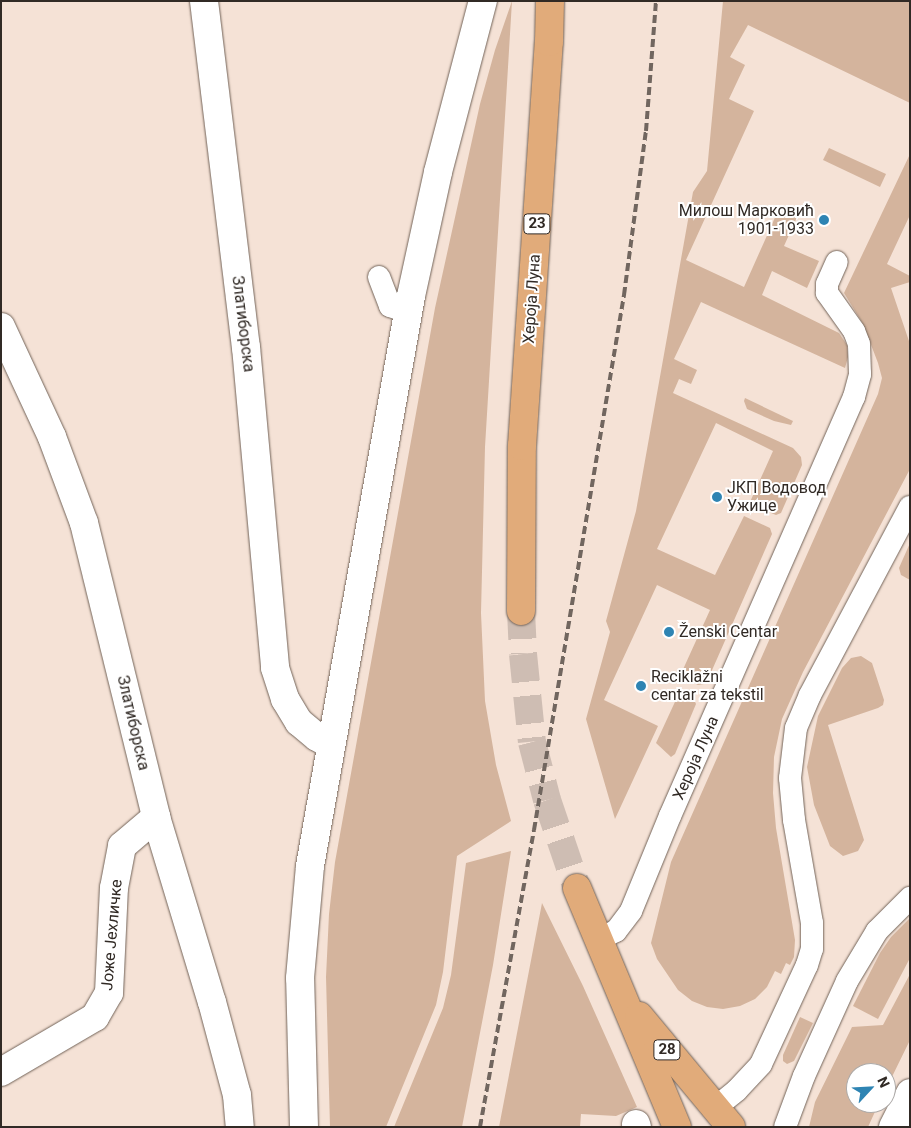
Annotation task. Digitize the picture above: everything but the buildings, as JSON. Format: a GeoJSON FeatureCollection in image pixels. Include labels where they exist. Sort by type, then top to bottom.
{"type":"FeatureCollection","features":[{"type":"Feature","properties":{"kind":"main road","name":"Хероја Луна"},"geometry":{"type":"LineString","coordinates":[[521,611],[522,446],[550,1]]}},
{"type":"Feature","properties":{"kind":"main road"},"geometry":{"type":"LineString","coordinates":[[577,888],[677,1127]]}},
{"type":"Feature","properties":{"kind":"main road","name":"28"},"geometry":{"type":"LineString","coordinates":[[619,991],[723,1118]]}},
{"type":"Feature","properties":{"kind":"street","name":"Златиборска"},"geometry":{"type":"LineString","coordinates":[[204,1],[246,347],[275,668],[285,699],[299,722],[317,738],[331,745]]}},
{"type":"Feature","properties":{"kind":"street"},"geometry":{"type":"LineString","coordinates":[[304,1127],[300,978],[310,866],[408,312],[438,172],[483,1]]}},
{"type":"Feature","properties":{"kind":"street","name":"Златиборска"},"geometry":{"type":"LineString","coordinates":[[1,327],[52,437],[84,523],[156,817],[212,1002],[237,1095],[240,1127]]}},
{"type":"Feature","properties":{"kind":"street","name":"Јоже Јехличке"},"geometry":{"type":"LineString","coordinates":[[1,1072],[95,1016],[109,993],[114,888],[122,846],[156,817]]}},
{"type":"Feature","properties":{"kind":"street"},"geometry":{"type":"LineString","coordinates":[[893,1127],[910,1093]]}},
{"type":"Feature","properties":{"kind":"lane","name":"Хероја Луна"},"geometry":{"type":"LineString","coordinates":[[598,940],[616,931],[631,912],[674,807],[854,397],[860,374],[859,344],[854,331],[828,293],[828,284],[837,262]]}},
{"type":"Feature","properties":{"kind":"lane"},"geometry":{"type":"LineString","coordinates":[[379,277],[390,306],[408,312]]}},
{"type":"Feature","properties":{"kind":"lane"},"geometry":{"type":"LineString","coordinates":[[723,1118],[737,1090],[761,1064],[807,965],[812,949],[812,923],[794,820],[790,778],[796,728],[810,695],[910,508]]}},
{"type":"Feature","properties":{"kind":"lane"},"geometry":{"type":"LineString","coordinates":[[785,1127],[804,1076],[847,981],[877,930],[910,898]]}},
{"type":"Feature","properties":{"kind":"shaded area"},"geometry":{"type":"Polygon","coordinates":[[[512,1],[485,447],[481,613],[485,701],[496,765],[511,821],[457,856],[443,972],[436,1005],[386,1127],[330,1127],[326,977],[329,914],[335,862],[435,308],[480,104],[495,50],[512,1]]]}},
{"type":"Feature","properties":{"kind":"shaded area"},"geometry":{"type":"Polygon","coordinates":[[[723,1],[909,1],[910,103],[748,25],[730,57],[745,65],[729,99],[754,111],[686,260],[744,287],[777,213],[785,216],[787,213],[797,217],[784,246],[819,261],[807,288],[772,271],[762,295],[839,333],[847,345],[848,357],[845,368],[701,302],[674,359],[697,370],[691,384],[679,379],[673,393],[793,448],[801,457],[802,465],[781,513],[776,515],[766,511],[750,502],[773,451],[716,423],[657,549],[715,575],[744,516],[770,528],[772,534],[709,677],[704,684],[698,685],[680,676],[710,610],[657,585],[604,700],[658,726],[615,819],[586,719],[610,632],[606,621],[636,511],[693,192],[707,171],[723,1]]]}},
{"type":"Feature","properties":{"kind":"shaded area"},"geometry":{"type":"Polygon","coordinates":[[[829,148],[886,174],[880,187],[823,160],[829,148]]]}},
{"type":"Feature","properties":{"kind":"shaded area"},"geometry":{"type":"Polygon","coordinates":[[[910,154],[910,215],[887,264],[910,276],[910,282],[891,288],[910,344],[910,469],[803,672],[782,719],[774,757],[773,793],[776,828],[795,940],[794,957],[790,965],[786,963],[781,974],[775,971],[767,987],[755,999],[740,1006],[723,1009],[707,1007],[692,1001],[678,990],[657,959],[651,943],[671,862],[878,394],[882,378],[878,363],[863,324],[844,293],[910,154]]]}},
{"type":"Feature","properties":{"kind":"shaded area"},"geometry":{"type":"Polygon","coordinates":[[[745,398],[793,421],[791,425],[774,421],[747,409],[744,401],[745,398]]]}},
{"type":"Feature","properties":{"kind":"shaded area"},"geometry":{"type":"Polygon","coordinates":[[[910,543],[910,580],[901,575],[899,568],[910,543]]]}},
{"type":"Feature","properties":{"kind":"shaded area"},"geometry":{"type":"Polygon","coordinates":[[[861,656],[872,663],[884,700],[883,705],[878,708],[828,725],[864,840],[858,851],[843,856],[830,846],[814,805],[807,767],[818,716],[842,668],[851,658],[861,656]]]}},
{"type":"Feature","properties":{"kind":"shaded area"},"geometry":{"type":"Polygon","coordinates":[[[680,691],[693,697],[696,704],[675,754],[671,757],[656,743],[680,691]]]}},
{"type":"Feature","properties":{"kind":"shaded area"},"geometry":{"type":"Polygon","coordinates":[[[511,851],[493,965],[462,1127],[394,1127],[443,1008],[451,975],[466,863],[511,851]]]}},
{"type":"Feature","properties":{"kind":"shaded area"},"geometry":{"type":"Polygon","coordinates":[[[542,903],[583,986],[637,1107],[616,1116],[581,1114],[580,1127],[499,1127],[542,903]]]}},
{"type":"Feature","properties":{"kind":"shaded area"},"geometry":{"type":"Polygon","coordinates":[[[910,918],[910,958],[878,1019],[853,1006],[880,953],[891,937],[910,918]]]}},
{"type":"Feature","properties":{"kind":"shaded area"},"geometry":{"type":"Polygon","coordinates":[[[910,974],[910,1040],[896,1069],[896,1063],[846,1063],[846,1113],[874,1113],[868,1127],[809,1127],[815,1102],[852,1027],[883,1025],[910,974]]]}},
{"type":"Feature","properties":{"kind":"shaded area"},"geometry":{"type":"Polygon","coordinates":[[[800,1017],[813,1023],[794,1061],[787,1064],[783,1061],[783,1055],[800,1017]]]}},
{"type":"Feature","properties":{"kind":"tunnel"},"geometry":{"type":"LineString","coordinates":[[521,611],[523,654],[532,742],[547,800],[577,888]]}},
{"type":"Feature","properties":{"kind":"railway"},"geometry":{"type":"LineString","coordinates":[[480,1127],[534,830],[624,295],[646,131],[656,1]]}},
{"type":"Feature","properties":{"kind":"place","name":"Милош Марковић 1901-1933"},"geometry":{"type":"Point","coordinates":[824,220]}},
{"type":"Feature","properties":{"kind":"place","name":"ЈКП Водовод Ужице"},"geometry":{"type":"Point","coordinates":[717,497]}},
{"type":"Feature","properties":{"kind":"place","name":"Ženski Centar"},"geometry":{"type":"Point","coordinates":[669,632]}},
{"type":"Feature","properties":{"kind":"place","name":"Reciklažni centar za tekstil"},"geometry":{"type":"Point","coordinates":[641,686]}}]}
